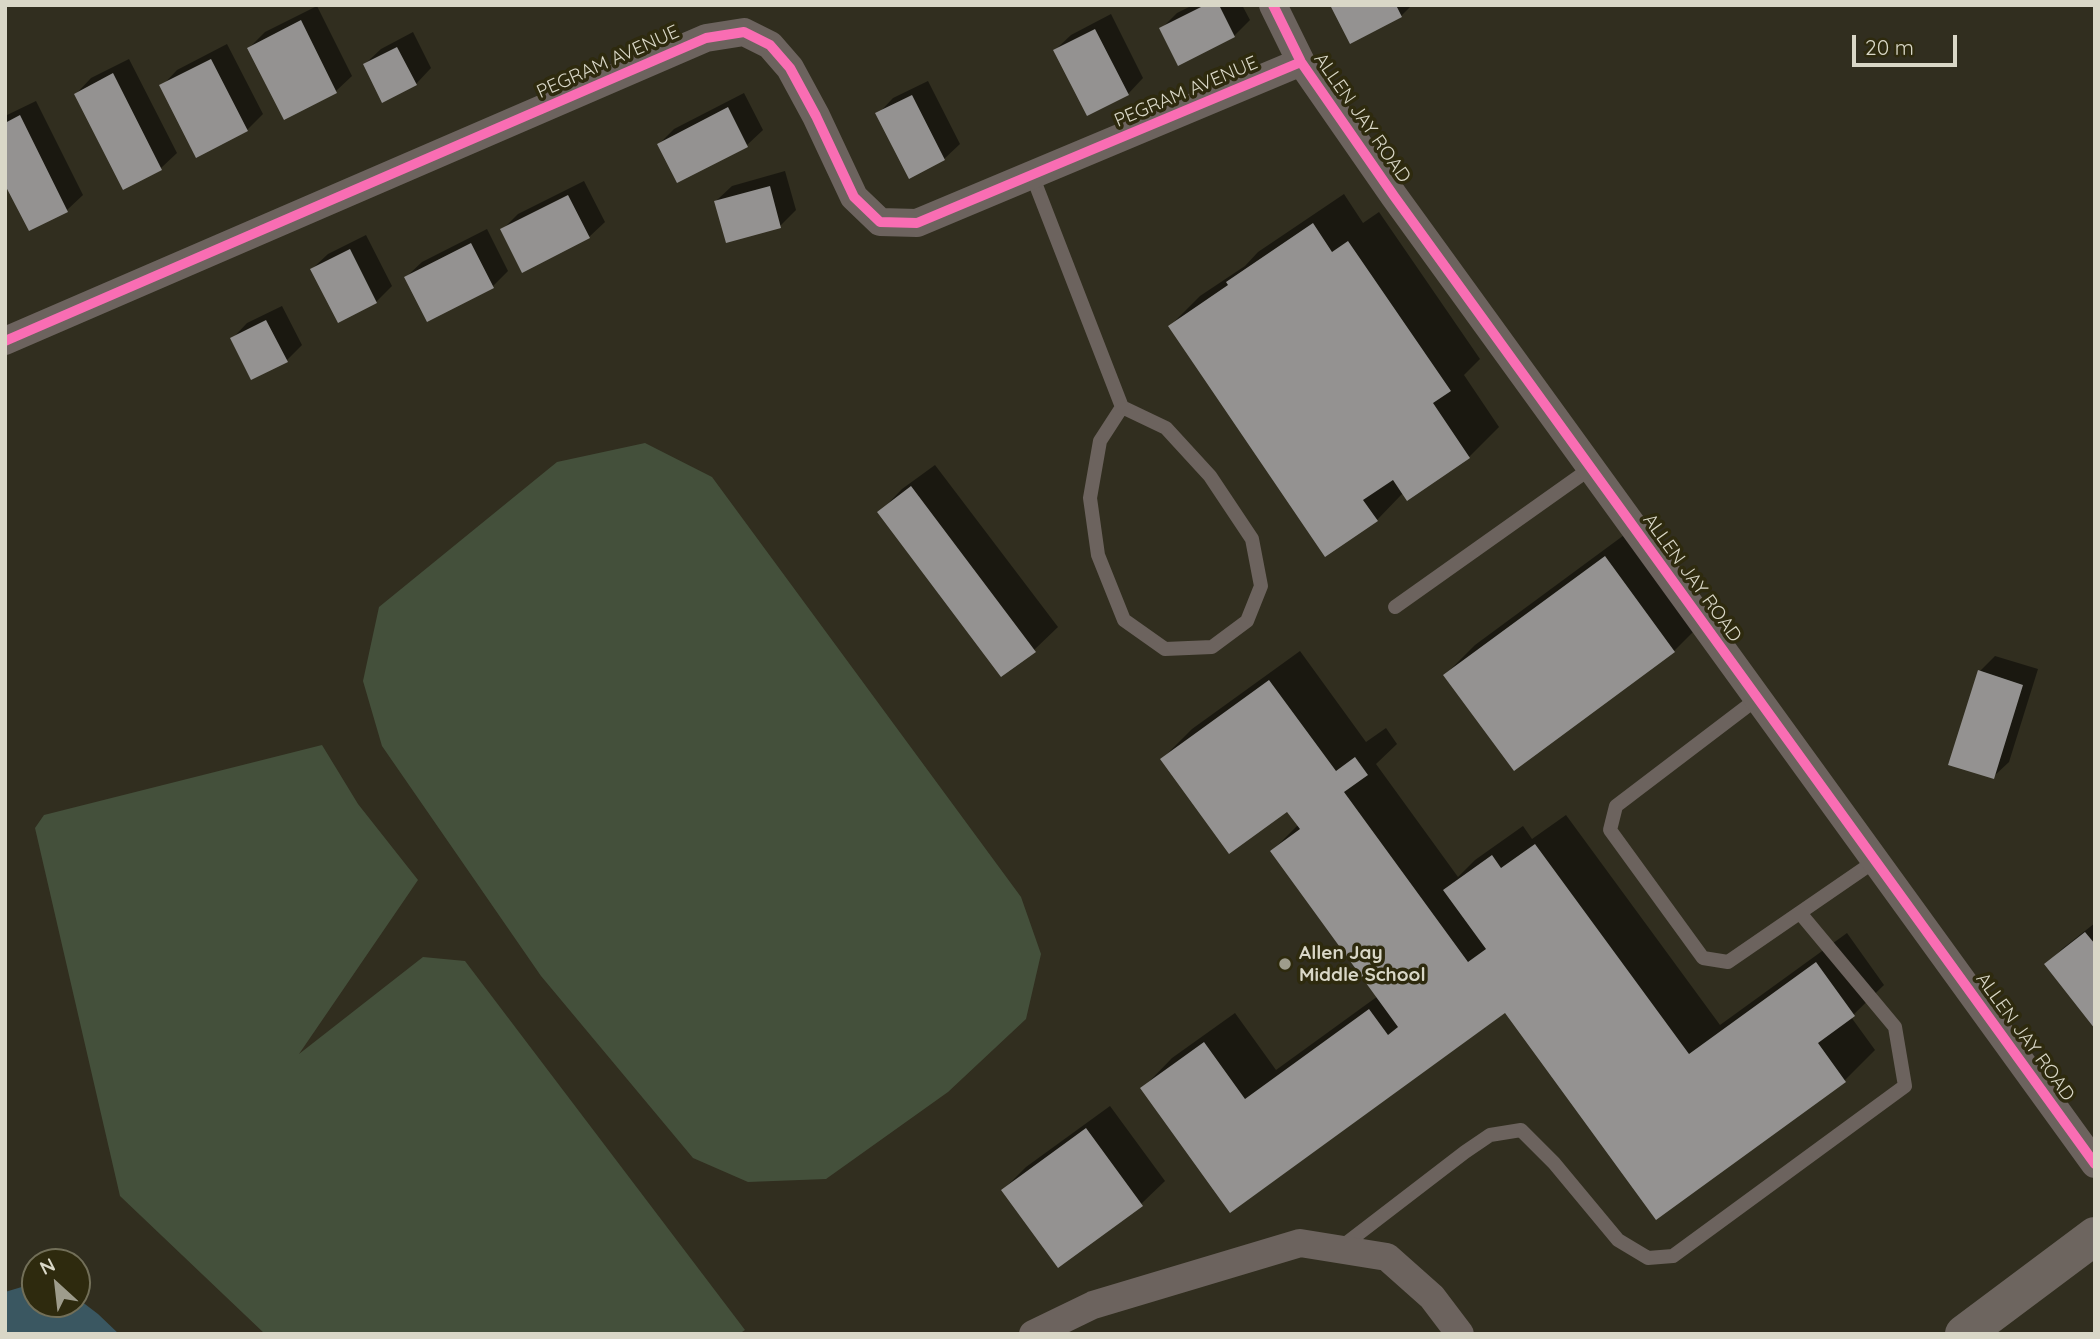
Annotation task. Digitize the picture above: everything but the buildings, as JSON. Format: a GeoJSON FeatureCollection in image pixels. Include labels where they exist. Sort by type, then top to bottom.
{"type":"FeatureCollection","features":[{"type":"Feature","properties":{"kind":"main road"},"geometry":{"type":"LineString","coordinates":[[1964,1334],[2095,1236]]}},
{"type":"Feature","properties":{"kind":"street","name":"ALLEN JAY ROAD"},"geometry":{"type":"LineString","coordinates":[[1273,5],[1301,62],[1394,196],[2095,1164]]}},
{"type":"Feature","properties":{"kind":"street","name":"PEGRAM AVENUE"},"geometry":{"type":"LineString","coordinates":[[5,341],[706,38],[744,32],[770,45],[790,68],[854,197],[880,222],[918,223],[1301,62]]}},
{"type":"Feature","properties":{"kind":"street"},"geometry":{"type":"LineString","coordinates":[[1033,1334],[1093,1305],[1300,1243],[1387,1257],[1432,1297],[1460,1334]]}},
{"type":"Feature","properties":{"kind":"lane"},"geometry":{"type":"LineString","coordinates":[[1032,175],[1122,407],[1166,428],[1210,476],[1252,539],[1261,586],[1247,621],[1212,647],[1165,649],[1124,620],[1098,555],[1090,498],[1100,441],[1122,407]]}},
{"type":"Feature","properties":{"kind":"lane"},"geometry":{"type":"LineString","coordinates":[[1395,607],[1591,468]]}},
{"type":"Feature","properties":{"kind":"lane"},"geometry":{"type":"LineString","coordinates":[[1758,698],[1616,806],[1610,830],[1703,958],[1728,962],[1875,861]]}},
{"type":"Feature","properties":{"kind":"lane"},"geometry":{"type":"LineString","coordinates":[[1340,1248],[1490,1135],[1521,1130],[1554,1163],[1618,1240],[1648,1258],[1673,1256],[1905,1086],[1895,1027],[1800,913]]}},
{"type":"Feature","properties":{"kind":"green space"},"geometry":{"type":"Polygon","coordinates":[[[645,443],[712,477],[1021,897],[1041,954],[1026,1019],[948,1092],[826,1179],[748,1182],[693,1158],[541,976],[382,746],[363,681],[379,607],[557,462],[645,443]]]}},
{"type":"Feature","properties":{"kind":"green space"},"geometry":{"type":"Polygon","coordinates":[[[322,745],[358,804],[418,880],[299,1054],[423,957],[465,961],[745,1330],[739,1334],[265,1334],[120,1196],[35,828],[44,815],[322,745]]]}},
{"type":"Feature","properties":{"kind":"water"},"geometry":{"type":"Polygon","coordinates":[[[21,1287],[21,1318],[91,1318],[91,1309],[119,1334],[5,1334],[5,1292],[21,1287]]]}},
{"type":"Feature","properties":{"kind":"cycle path"},"geometry":{"type":"LineString","coordinates":[[1273,5],[1301,62],[1394,196],[2095,1164]]}},
{"type":"Feature","properties":{"kind":"cycle path"},"geometry":{"type":"LineString","coordinates":[[5,341],[706,38],[744,32],[770,45],[790,68],[854,197],[880,222],[917,223],[1301,62]]}},
{"type":"Feature","properties":{"kind":"place","name":"Allen Jay Middle School"},"geometry":{"type":"Point","coordinates":[1285,964]}}]}
